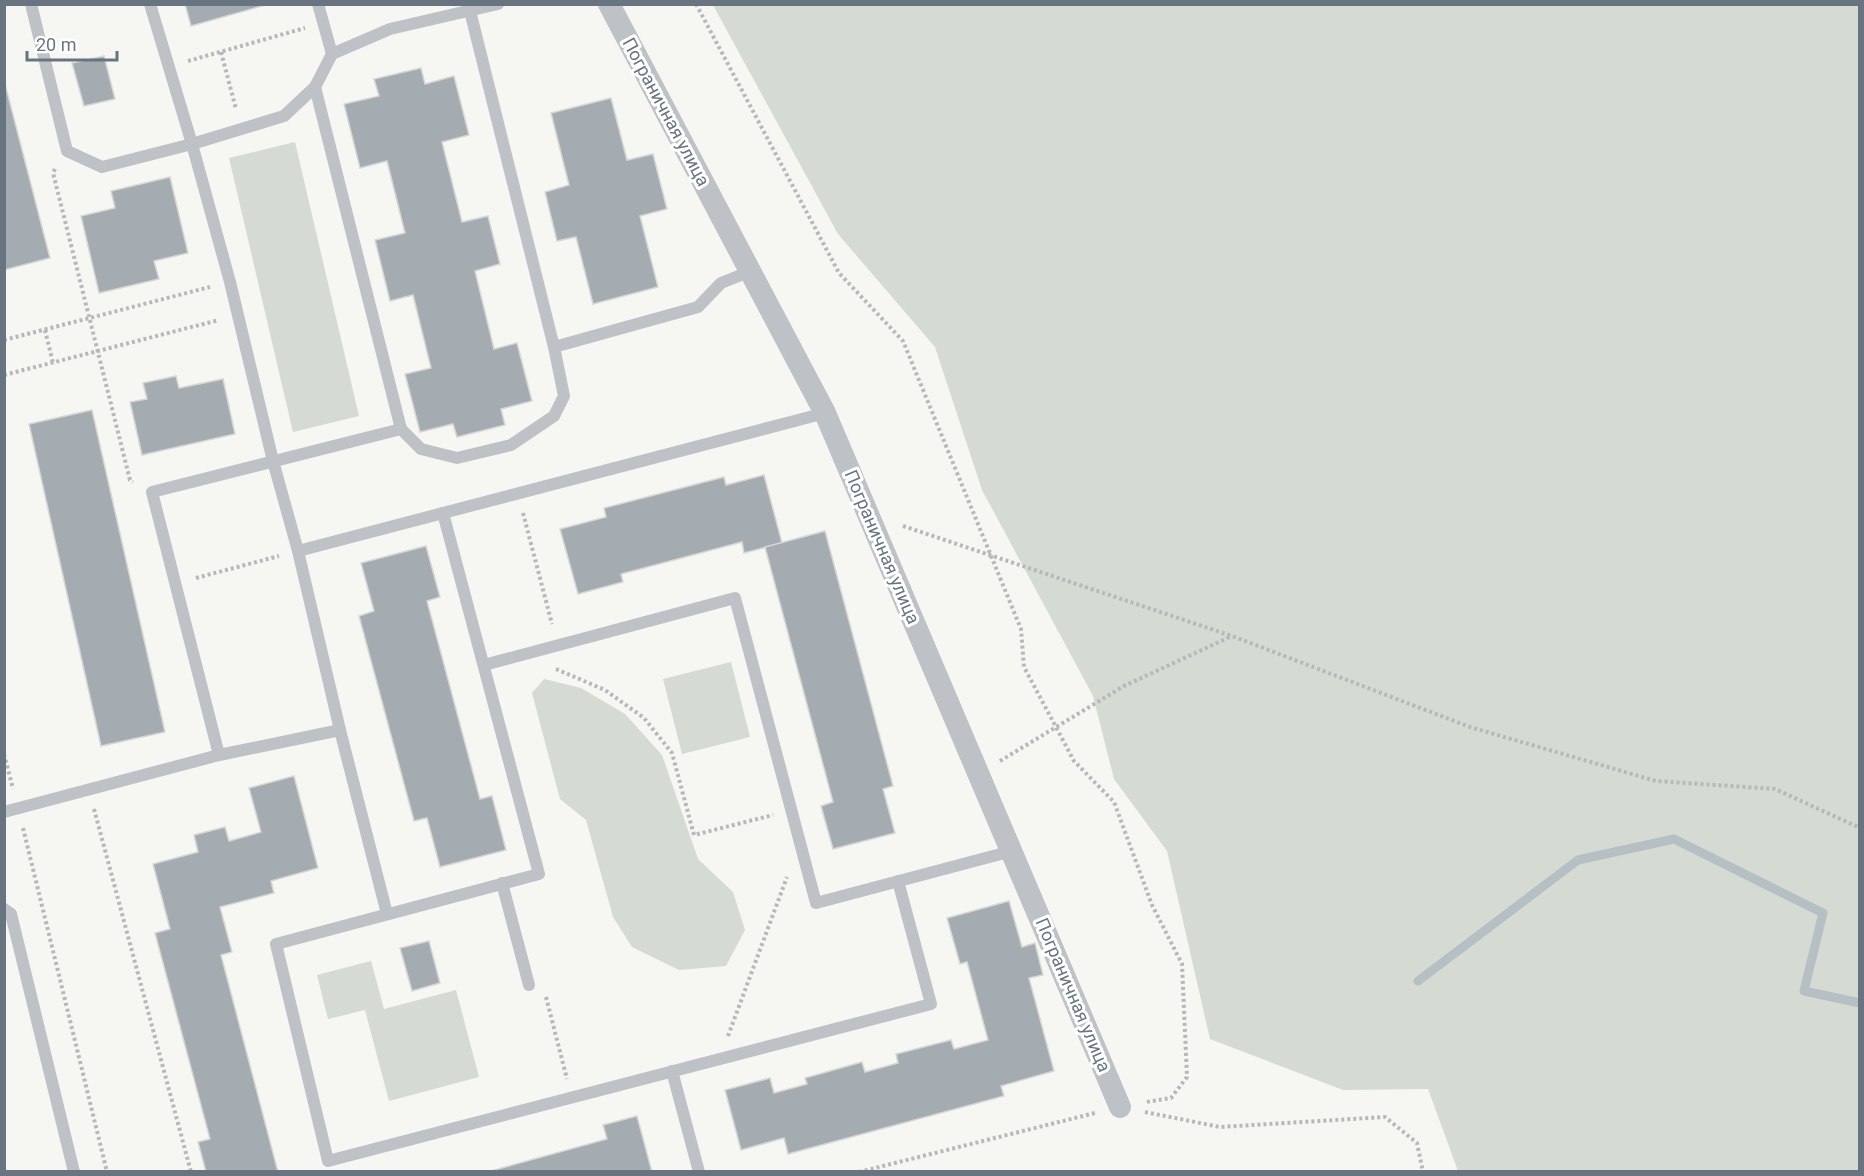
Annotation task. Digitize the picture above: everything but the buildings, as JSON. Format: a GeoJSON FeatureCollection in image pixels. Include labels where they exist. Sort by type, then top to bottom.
{"type":"FeatureCollection","features":[{"type":"Feature","properties":{"kind":"street","name":"Пограничная улица"},"geometry":{"type":"LineString","coordinates":[[609,4],[825,413],[1120,1107]]}},
{"type":"Feature","properties":{"kind":"lane"},"geometry":{"type":"LineString","coordinates":[[31,4],[67,151],[102,166],[192,144],[284,116],[315,87],[332,54],[390,30],[498,4]]}},
{"type":"Feature","properties":{"kind":"lane"},"geometry":{"type":"LineString","coordinates":[[150,4],[230,282],[387,914]]}},
{"type":"Feature","properties":{"kind":"lane"},"geometry":{"type":"LineString","coordinates":[[318,4],[332,54]]}},
{"type":"Feature","properties":{"kind":"lane"},"geometry":{"type":"LineString","coordinates":[[315,87],[401,429],[421,449],[457,458],[511,445],[554,416],[564,396],[554,347],[470,11]]}},
{"type":"Feature","properties":{"kind":"lane"},"geometry":{"type":"LineString","coordinates":[[554,347],[699,307],[721,284],[751,271]]}},
{"type":"Feature","properties":{"kind":"lane"},"geometry":{"type":"LineString","coordinates":[[298,551],[825,413]]}},
{"type":"Feature","properties":{"kind":"lane"},"geometry":{"type":"LineString","coordinates":[[219,755],[152,492],[401,429]]}},
{"type":"Feature","properties":{"kind":"lane"},"geometry":{"type":"LineString","coordinates":[[443,513],[539,874],[276,944],[328,1161],[931,1004],[898,881]]}},
{"type":"Feature","properties":{"kind":"lane"},"geometry":{"type":"LineString","coordinates":[[484,665],[735,598],[816,903],[1012,851]]}},
{"type":"Feature","properties":{"kind":"lane"},"geometry":{"type":"LineString","coordinates":[[4,813],[219,755],[340,730]]}},
{"type":"Feature","properties":{"kind":"lane"},"geometry":{"type":"LineString","coordinates":[[502,883],[529,985]]}},
{"type":"Feature","properties":{"kind":"lane"},"geometry":{"type":"LineString","coordinates":[[4,909],[11,914],[74,1172]]}},
{"type":"Feature","properties":{"kind":"lane"},"geometry":{"type":"LineString","coordinates":[[672,1071],[699,1172]]}},
{"type":"Feature","properties":{"kind":"path"},"geometry":{"type":"LineString","coordinates":[[696,4],[839,273],[903,341],[1021,629],[1024,667],[1074,761],[1114,802],[1152,905],[1182,964],[1187,1077],[1171,1098],[1120,1107],[859,1172]]}},
{"type":"Feature","properties":{"kind":"path"},"geometry":{"type":"LineString","coordinates":[[168,66],[323,24]]}},
{"type":"Feature","properties":{"kind":"path"},"geometry":{"type":"LineString","coordinates":[[220,52],[242,129]]}},
{"type":"Feature","properties":{"kind":"path"},"geometry":{"type":"LineString","coordinates":[[67,151],[53,173],[97,351],[130,480],[152,492]]}},
{"type":"Feature","properties":{"kind":"path"},"geometry":{"type":"LineString","coordinates":[[4,340],[230,282]]}},
{"type":"Feature","properties":{"kind":"path"},"geometry":{"type":"LineString","coordinates":[[4,375],[238,316]]}},
{"type":"Feature","properties":{"kind":"path"},"geometry":{"type":"LineString","coordinates":[[45,330],[53,363]]}},
{"type":"Feature","properties":{"kind":"path"},"geometry":{"type":"LineString","coordinates":[[517,494],[558,645]]}},
{"type":"Feature","properties":{"kind":"path"},"geometry":{"type":"LineString","coordinates":[[868,515],[1232,636],[1470,727],[1656,781],[1775,789],[1860,828]]}},
{"type":"Feature","properties":{"kind":"path"},"geometry":{"type":"LineString","coordinates":[[175,583],[298,551]]}},
{"type":"Feature","properties":{"kind":"path"},"geometry":{"type":"LineString","coordinates":[[978,773],[1124,686],[1232,636]]}},
{"type":"Feature","properties":{"kind":"path"},"geometry":{"type":"LineString","coordinates":[[551,668],[605,690],[644,718],[672,753],[694,835],[791,810]]}},
{"type":"Feature","properties":{"kind":"path"},"geometry":{"type":"LineString","coordinates":[[4,754],[107,1172]]}},
{"type":"Feature","properties":{"kind":"path"},"geometry":{"type":"LineString","coordinates":[[89,790],[191,1172]]}},
{"type":"Feature","properties":{"kind":"path"},"geometry":{"type":"LineString","coordinates":[[720,1059],[800,842]]}},
{"type":"Feature","properties":{"kind":"path"},"geometry":{"type":"LineString","coordinates":[[529,985],[544,991],[572,1097]]}},
{"type":"Feature","properties":{"kind":"path"},"geometry":{"type":"LineString","coordinates":[[1120,1107],[1220,1127],[1384,1117],[1417,1143],[1423,1172]]}},
{"type":"Feature","properties":{"kind":"shaded area"},"geometry":{"type":"Polygon","coordinates":[[[713,5],[1859,5],[1859,1171],[1458,1171],[1428,1089],[1343,1090],[1210,1039],[1167,851],[1114,779],[1093,696],[982,490],[935,347],[838,234],[713,5]]]}},
{"type":"Feature","properties":{"kind":"shaded area"},"geometry":{"type":"Polygon","coordinates":[[[295,142],[359,416],[293,432],[229,158],[295,142]]]}},
{"type":"Feature","properties":{"kind":"shaded area"},"geometry":{"type":"Polygon","coordinates":[[[731,662],[750,737],[682,754],[663,679],[731,662]]]}},
{"type":"Feature","properties":{"kind":"shaded area"},"geometry":{"type":"Polygon","coordinates":[[[544,679],[581,688],[625,714],[662,755],[698,859],[733,892],[745,930],[726,966],[679,970],[632,947],[613,917],[586,820],[560,799],[532,693],[544,679]]]}},
{"type":"Feature","properties":{"kind":"shaded area"},"geometry":{"type":"Polygon","coordinates":[[[371,961],[384,1009],[456,990],[479,1077],[389,1101],[365,1010],[328,1019],[317,975],[371,961]]]}},
{"type":"Feature","properties":{"kind":"waterway"},"geometry":{"type":"LineString","coordinates":[[1418,981],[1578,860],[1674,839],[1823,913],[1804,991],[1860,1003]]}}]}
